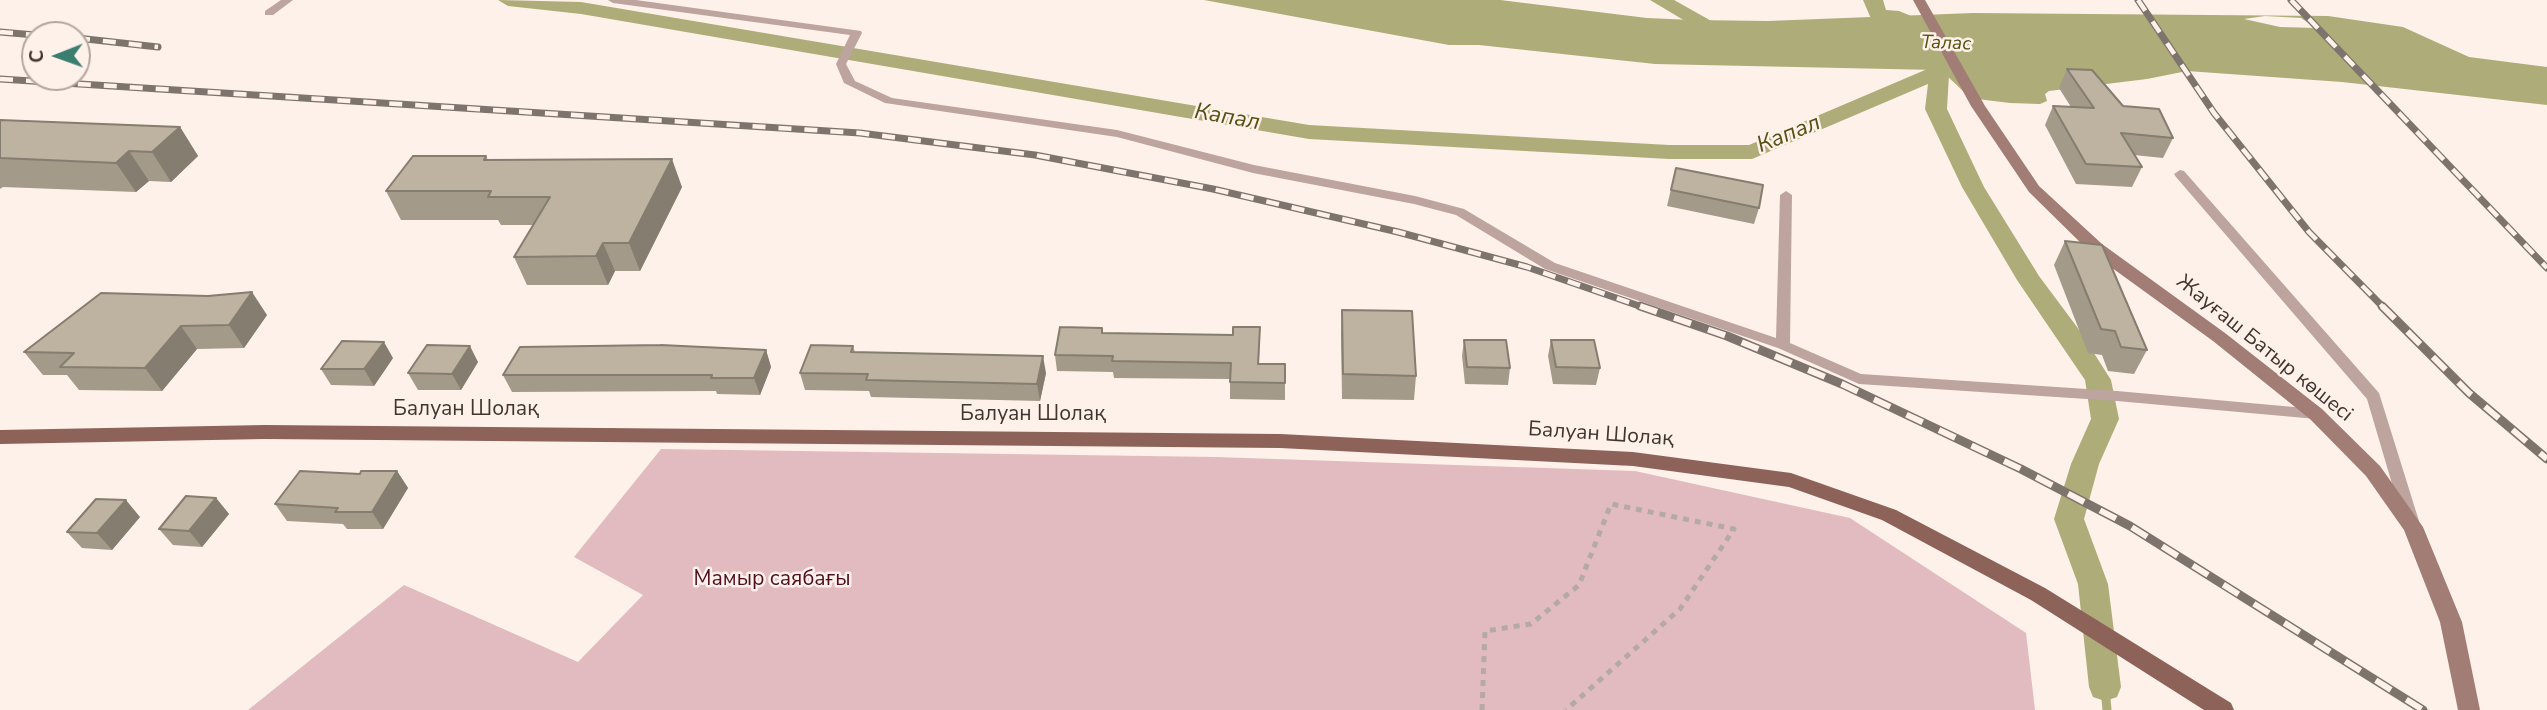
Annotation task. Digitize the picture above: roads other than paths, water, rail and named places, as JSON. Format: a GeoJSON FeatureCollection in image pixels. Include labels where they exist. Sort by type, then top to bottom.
{"type":"FeatureCollection","features":[{"type":"Feature","properties":{"kind":"main road","name":"Жауғаш Батыр көшесі"},"geometry":{"type":"LineString","coordinates":[[1919,0],[1978,106],[2034,189],[2096,248],[2219,337],[2316,414],[2373,471],[2416,536],[2451,622],[2469,710]]}},
{"type":"Feature","properties":{"kind":"main road","name":"Балуан Шолақ"},"geometry":{"type":"LineString","coordinates":[[0,437],[265,432],[1280,441],[1633,459],[1791,480],[1889,515],[2038,594],[2223,710]]}},
{"type":"Feature","properties":{"kind":"lane"},"geometry":{"type":"LineString","coordinates":[[269,13],[288,0]]}},
{"type":"Feature","properties":{"kind":"lane"},"geometry":{"type":"LineString","coordinates":[[613,0],[857,33],[841,64],[850,83],[889,102],[1117,134],[1253,169],[1415,200],[1460,212],[1550,266],[1783,345],[1859,379],[2117,396],[2316,414]]}},
{"type":"Feature","properties":{"kind":"lane"},"geometry":{"type":"LineString","coordinates":[[2180,174],[2374,397],[2416,536]]}},
{"type":"Feature","properties":{"kind":"lane"},"geometry":{"type":"LineString","coordinates":[[1783,345],[1786,195]]}},
{"type":"Feature","properties":{"kind":"water","name":"Талас"},"geometry":{"type":"Polygon","coordinates":[[[1204,0],[1500,0],[1647,18],[1692,20],[1768,21],[1973,13],[2328,16],[2403,27],[2469,57],[2547,67],[2547,105],[2342,82],[2187,71],[2147,79],[2049,91],[2045,94],[2047,101],[2040,104],[2010,103],[1977,99],[1965,93],[1943,72],[1936,70],[1655,64],[1479,45],[1449,45],[1204,0]],[[2265,16],[2244,19],[2280,27],[2316,28],[2301,18],[2265,16]]]}},
{"type":"Feature","properties":{"kind":"waterway","name":"Капал"},"geometry":{"type":"LineString","coordinates":[[508,0],[581,8],[1309,132],[1669,152],[1752,152],[1939,71]]}},
{"type":"Feature","properties":{"kind":"waterway"},"geometry":{"type":"LineString","coordinates":[[1660,0],[1724,36]]}},
{"type":"Feature","properties":{"kind":"waterway","name":"Талас"},"geometry":{"type":"LineString","coordinates":[[1873,0],[1879,17],[1892,15],[1929,30]]}},
{"type":"Feature","properties":{"kind":"waterway"},"geometry":{"type":"LineString","coordinates":[[1939,71],[1951,68]]}},
{"type":"Feature","properties":{"kind":"waterway"},"geometry":{"type":"LineString","coordinates":[[1939,71],[1936,109],[1973,187],[2029,280],[2071,337],[2098,380],[2105,419],[2085,464],[2069,519],[2093,584],[2105,687]]}},
{"type":"Feature","properties":{"kind":"waterway"},"geometry":{"type":"LineString","coordinates":[[2105,687],[2107,710]]}},
{"type":"Feature","properties":{"kind":"railway"},"geometry":{"type":"LineString","coordinates":[[2138,0],[2214,113],[2309,232],[2384,308]]}},
{"type":"Feature","properties":{"kind":"railway"},"geometry":{"type":"LineString","coordinates":[[2291,0],[2547,268]]}},
{"type":"Feature","properties":{"kind":"railway"},"geometry":{"type":"LineString","coordinates":[[0,32],[21,34]]}},
{"type":"Feature","properties":{"kind":"railway"},"geometry":{"type":"LineString","coordinates":[[91,40],[158,47]]}},
{"type":"Feature","properties":{"kind":"railway"},"geometry":{"type":"LineString","coordinates":[[0,79],[860,133],[1035,155],[1213,189],[1398,232],[1527,267],[1645,308]]}},
{"type":"Feature","properties":{"kind":"railway"},"geometry":{"type":"LineString","coordinates":[[1640,306],[1727,336],[1842,384],[2021,469],[2130,526],[2423,710]]}},
{"type":"Feature","properties":{"kind":"railway"},"geometry":{"type":"LineString","coordinates":[[2384,308],[2469,393],[2547,459]]}},
{"type":"Feature","properties":{"kind":"park label","name":"Мамыр саябағы"},"geometry":{"type":"Point","coordinates":[772,580]}}]}
